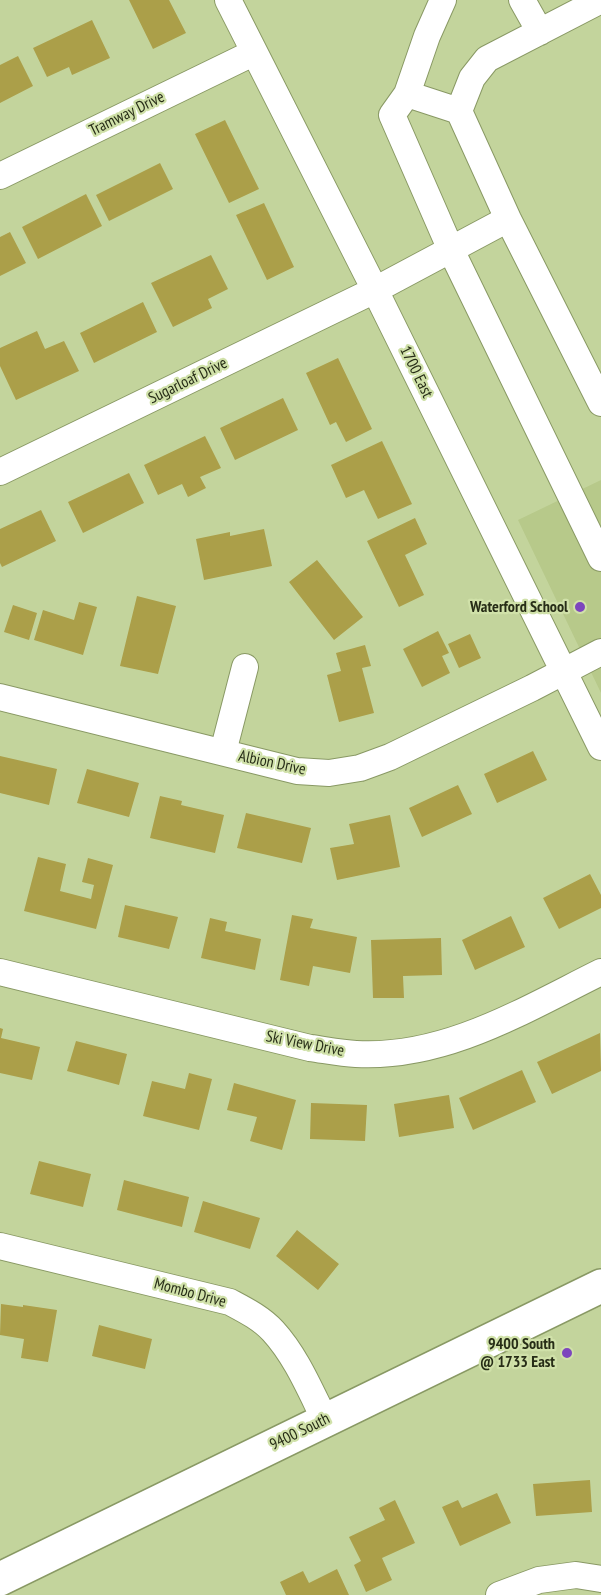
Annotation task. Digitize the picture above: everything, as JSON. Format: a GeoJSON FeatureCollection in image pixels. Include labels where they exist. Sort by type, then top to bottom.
{"type":"FeatureCollection","features":[{"type":"Feature","properties":{"kind":"main road","name":"9400 South"},"geometry":{"type":"LineString","coordinates":[[0,1579],[601,1286]]}},
{"type":"Feature","properties":{"kind":"street","name":"1700 East"},"geometry":{"type":"LineString","coordinates":[[228,0],[375,290],[601,747]]}},
{"type":"Feature","properties":{"kind":"street"},"geometry":{"type":"LineString","coordinates":[[442,0],[407,94],[392,115],[451,250],[601,558]]}},
{"type":"Feature","properties":{"kind":"street"},"geometry":{"type":"LineString","coordinates":[[522,0],[540,32]]}},
{"type":"Feature","properties":{"kind":"street"},"geometry":{"type":"LineString","coordinates":[[601,0],[487,59],[472,78],[459,111],[508,219],[601,403]]}},
{"type":"Feature","properties":{"kind":"street","name":"Tramway Drive"},"geometry":{"type":"LineString","coordinates":[[0,176],[253,53]]}},
{"type":"Feature","properties":{"kind":"street"},"geometry":{"type":"LineString","coordinates":[[407,94],[459,111]]}},
{"type":"Feature","properties":{"kind":"street","name":"Sugarloaf Drive"},"geometry":{"type":"LineString","coordinates":[[0,472],[375,290],[508,219]]}},
{"type":"Feature","properties":{"kind":"street","name":"Albion Drive"},"geometry":{"type":"LineString","coordinates":[[0,697],[297,771],[329,773],[360,768],[390,757],[565,672],[601,651]]}},
{"type":"Feature","properties":{"kind":"street"},"geometry":{"type":"LineString","coordinates":[[223,752],[245,667]]}},
{"type":"Feature","properties":{"kind":"street","name":"Ski View Drive"},"geometry":{"type":"LineString","coordinates":[[0,972],[310,1048],[357,1054],[405,1051],[450,1042],[494,1025],[601,972]]}},
{"type":"Feature","properties":{"kind":"street","name":"Mombo Drive"},"geometry":{"type":"LineString","coordinates":[[0,1246],[230,1302],[271,1329],[286,1347],[325,1420]]}},
{"type":"Feature","properties":{"kind":"street"},"geometry":{"type":"LineString","coordinates":[[499,1595],[539,1580],[576,1575],[601,1579]]}},
{"type":"Feature","properties":{"kind":"shaded area","name":"Waterford School"},"geometry":{"type":"Polygon","coordinates":[[[601,480],[601,693],[518,520],[601,480]]]}},
{"type":"Feature","properties":{"kind":"building"},"geometry":{"type":"Polygon","coordinates":[[[129,0],[169,0],[186,33],[153,49],[129,0]]]}},
{"type":"Feature","properties":{"kind":"building"},"geometry":{"type":"Polygon","coordinates":[[[92,20],[110,58],[72,75],[69,67],[47,77],[33,48],[92,20]]]}},
{"type":"Feature","properties":{"kind":"building"},"geometry":{"type":"Polygon","coordinates":[[[18,56],[33,86],[0,103],[0,65],[18,56]]]}},
{"type":"Feature","properties":{"kind":"building"},"geometry":{"type":"Polygon","coordinates":[[[225,120],[259,189],[229,203],[195,134],[225,120]]]}},
{"type":"Feature","properties":{"kind":"building"},"geometry":{"type":"Polygon","coordinates":[[[160,163],[173,189],[109,221],[96,195],[160,163]]]}},
{"type":"Feature","properties":{"kind":"building"},"geometry":{"type":"Polygon","coordinates":[[[86,194],[102,226],[38,259],[22,227],[86,194]]]}},
{"type":"Feature","properties":{"kind":"building"},"geometry":{"type":"Polygon","coordinates":[[[264,203],[294,267],[267,280],[236,215],[264,203]]]}},
{"type":"Feature","properties":{"kind":"building"},"geometry":{"type":"Polygon","coordinates":[[[10,232],[26,263],[0,276],[0,237],[10,232]]]}},
{"type":"Feature","properties":{"kind":"building"},"geometry":{"type":"Polygon","coordinates":[[[211,255],[228,289],[208,299],[212,308],[173,327],[151,283],[211,255]]]}},
{"type":"Feature","properties":{"kind":"building"},"geometry":{"type":"Polygon","coordinates":[[[143,302],[157,332],[94,363],[80,333],[143,302]]]}},
{"type":"Feature","properties":{"kind":"building"},"geometry":{"type":"Polygon","coordinates":[[[37,331],[45,349],[64,341],[79,371],[16,400],[0,366],[0,348],[37,331]]]}},
{"type":"Feature","properties":{"kind":"building"},"geometry":{"type":"Polygon","coordinates":[[[338,358],[372,429],[346,442],[336,422],[330,425],[306,373],[338,358]]]}},
{"type":"Feature","properties":{"kind":"building"},"geometry":{"type":"Polygon","coordinates":[[[283,398],[298,430],[235,460],[220,428],[283,398]]]}},
{"type":"Feature","properties":{"kind":"building"},"geometry":{"type":"Polygon","coordinates":[[[205,436],[221,468],[200,477],[206,488],[188,497],[182,484],[158,495],[144,465],[205,436]]]}},
{"type":"Feature","properties":{"kind":"building"},"geometry":{"type":"Polygon","coordinates":[[[382,441],[412,504],[378,519],[364,490],[346,498],[331,465],[382,441]]]}},
{"type":"Feature","properties":{"kind":"building"},"geometry":{"type":"Polygon","coordinates":[[[129,473],[144,503],[83,533],[68,502],[129,473]]]}},
{"type":"Feature","properties":{"kind":"building"},"geometry":{"type":"Polygon","coordinates":[[[41,510],[56,541],[2,567],[0,529],[41,510]]]}},
{"type":"Feature","properties":{"kind":"building"},"geometry":{"type":"Polygon","coordinates":[[[415,518],[427,544],[405,555],[424,595],[399,607],[367,541],[415,518]]]}},
{"type":"Feature","properties":{"kind":"building"},"geometry":{"type":"Polygon","coordinates":[[[264,529],[272,566],[204,580],[196,539],[230,532],[230,536],[264,529]]]}},
{"type":"Feature","properties":{"kind":"building"},"geometry":{"type":"Polygon","coordinates":[[[317,560],[363,617],[334,640],[289,582],[317,560]]]}},
{"type":"Feature","properties":{"kind":"building"},"geometry":{"type":"Polygon","coordinates":[[[137,596],[176,606],[158,674],[120,666],[137,596]]]}},
{"type":"Feature","properties":{"kind":"building"},"geometry":{"type":"Polygon","coordinates":[[[79,602],[97,607],[83,655],[34,640],[43,610],[74,620],[79,602]]]}},
{"type":"Feature","properties":{"kind":"building"},"geometry":{"type":"Polygon","coordinates":[[[13,605],[37,613],[29,640],[4,632],[13,605]]]}},
{"type":"Feature","properties":{"kind":"building"},"geometry":{"type":"Polygon","coordinates":[[[438,631],[449,653],[442,656],[450,673],[422,687],[403,649],[438,631]]]}},
{"type":"Feature","properties":{"kind":"building"},"geometry":{"type":"Polygon","coordinates":[[[470,634],[481,658],[459,668],[448,644],[470,634]]]}},
{"type":"Feature","properties":{"kind":"building"},"geometry":{"type":"Polygon","coordinates":[[[365,645],[371,666],[362,668],[374,713],[339,722],[327,675],[341,671],[336,653],[365,645]]]}},
{"type":"Feature","properties":{"kind":"building"},"geometry":{"type":"Polygon","coordinates":[[[533,751],[547,780],[497,803],[484,774],[533,751]]]}},
{"type":"Feature","properties":{"kind":"building"},"geometry":{"type":"Polygon","coordinates":[[[0,756],[57,769],[49,805],[0,793],[0,756]]]}},
{"type":"Feature","properties":{"kind":"building"},"geometry":{"type":"Polygon","coordinates":[[[87,769],[139,783],[129,817],[77,803],[87,769]]]}},
{"type":"Feature","properties":{"kind":"building"},"geometry":{"type":"Polygon","coordinates":[[[458,785],[472,814],[422,837],[409,808],[458,785]]]}},
{"type":"Feature","properties":{"kind":"building"},"geometry":{"type":"Polygon","coordinates":[[[160,796],[182,801],[181,805],[224,815],[215,853],[150,838],[160,796]]]}},
{"type":"Feature","properties":{"kind":"building"},"geometry":{"type":"Polygon","coordinates":[[[246,813],[311,828],[302,863],[237,848],[246,813]]]}},
{"type":"Feature","properties":{"kind":"building"},"geometry":{"type":"Polygon","coordinates":[[[390,815],[400,867],[337,880],[330,848],[354,844],[349,824],[390,815]]]}},
{"type":"Feature","properties":{"kind":"building"},"geometry":{"type":"Polygon","coordinates":[[[38,857],[66,864],[60,891],[91,899],[94,885],[82,882],[88,858],[113,865],[96,929],[24,911],[38,857]]]}},
{"type":"Feature","properties":{"kind":"building"},"geometry":{"type":"Polygon","coordinates":[[[590,874],[601,895],[601,908],[559,929],[543,898],[590,874]]]}},
{"type":"Feature","properties":{"kind":"building"},"geometry":{"type":"Polygon","coordinates":[[[125,905],[178,917],[169,949],[118,937],[125,905]]]}},
{"type":"Feature","properties":{"kind":"building"},"geometry":{"type":"Polygon","coordinates":[[[292,915],[313,919],[310,928],[357,937],[350,973],[313,966],[309,986],[280,980],[292,915]]]}},
{"type":"Feature","properties":{"kind":"building"},"geometry":{"type":"Polygon","coordinates":[[[511,916],[525,947],[475,970],[462,940],[511,916]]]}},
{"type":"Feature","properties":{"kind":"building"},"geometry":{"type":"Polygon","coordinates":[[[210,918],[227,922],[225,931],[261,939],[255,970],[201,958],[210,918]]]}},
{"type":"Feature","properties":{"kind":"building"},"geometry":{"type":"Polygon","coordinates":[[[441,938],[442,975],[403,976],[404,998],[373,998],[371,940],[441,938]]]}},
{"type":"Feature","properties":{"kind":"building"},"geometry":{"type":"Polygon","coordinates":[[[0,1028],[3,1029],[1,1038],[40,1047],[32,1080],[0,1073],[0,1028]]]}},
{"type":"Feature","properties":{"kind":"building"},"geometry":{"type":"Polygon","coordinates":[[[600,1033],[601,1071],[552,1094],[537,1062],[600,1033]]]}},
{"type":"Feature","properties":{"kind":"building"},"geometry":{"type":"Polygon","coordinates":[[[76,1041],[127,1054],[119,1085],[67,1071],[76,1041]]]}},
{"type":"Feature","properties":{"kind":"building"},"geometry":{"type":"Polygon","coordinates":[[[522,1070],[536,1102],[473,1130],[459,1098],[522,1070]]]}},
{"type":"Feature","properties":{"kind":"building"},"geometry":{"type":"Polygon","coordinates":[[[189,1073],[212,1079],[199,1130],[143,1116],[152,1081],[185,1089],[189,1073]]]}},
{"type":"Feature","properties":{"kind":"building"},"geometry":{"type":"Polygon","coordinates":[[[234,1083],[296,1100],[282,1150],[250,1141],[257,1117],[227,1110],[234,1083]]]}},
{"type":"Feature","properties":{"kind":"building"},"geometry":{"type":"Polygon","coordinates":[[[449,1095],[454,1128],[399,1137],[394,1104],[449,1095]]]}},
{"type":"Feature","properties":{"kind":"building"},"geometry":{"type":"Polygon","coordinates":[[[311,1103],[367,1105],[365,1141],[310,1139],[311,1103]]]}},
{"type":"Feature","properties":{"kind":"building"},"geometry":{"type":"Polygon","coordinates":[[[39,1161],[91,1174],[83,1207],[30,1194],[39,1161]]]}},
{"type":"Feature","properties":{"kind":"building"},"geometry":{"type":"Polygon","coordinates":[[[124,1180],[189,1197],[182,1227],[117,1210],[124,1180]]]}},
{"type":"Feature","properties":{"kind":"building"},"geometry":{"type":"Polygon","coordinates":[[[203,1201],[260,1218],[250,1249],[194,1232],[203,1201]]]}},
{"type":"Feature","properties":{"kind":"building"},"geometry":{"type":"Polygon","coordinates":[[[297,1230],[339,1264],[318,1290],[276,1256],[297,1230]]]}},
{"type":"Feature","properties":{"kind":"building"},"geometry":{"type":"Polygon","coordinates":[[[1,1304],[57,1310],[48,1362],[21,1358],[24,1339],[0,1335],[1,1304]]]}},
{"type":"Feature","properties":{"kind":"building"},"geometry":{"type":"Polygon","coordinates":[[[99,1325],[152,1339],[145,1369],[92,1356],[99,1325]]]}},
{"type":"Feature","properties":{"kind":"building"},"geometry":{"type":"Polygon","coordinates":[[[590,1480],[592,1512],[536,1516],[533,1484],[590,1480]]]}},
{"type":"Feature","properties":{"kind":"building"},"geometry":{"type":"Polygon","coordinates":[[[497,1493],[511,1523],[460,1546],[442,1507],[458,1500],[462,1508],[497,1493]]]}},
{"type":"Feature","properties":{"kind":"building"},"geometry":{"type":"Polygon","coordinates":[[[395,1500],[415,1543],[382,1558],[392,1580],[366,1592],[354,1565],[361,1561],[349,1537],[385,1520],[379,1508],[395,1500]]]}},
{"type":"Feature","properties":{"kind":"building"},"geometry":{"type":"Polygon","coordinates":[[[337,1569],[349,1595],[286,1595],[280,1582],[303,1571],[309,1583],[337,1569]]]}},
{"type":"Feature","properties":{"kind":"place","name":"Waterford School"},"geometry":{"type":"Point","coordinates":[580,607]}},
{"type":"Feature","properties":{"kind":"place","name":"9400 South @ 1733 East"},"geometry":{"type":"Point","coordinates":[567,1353]}}]}
